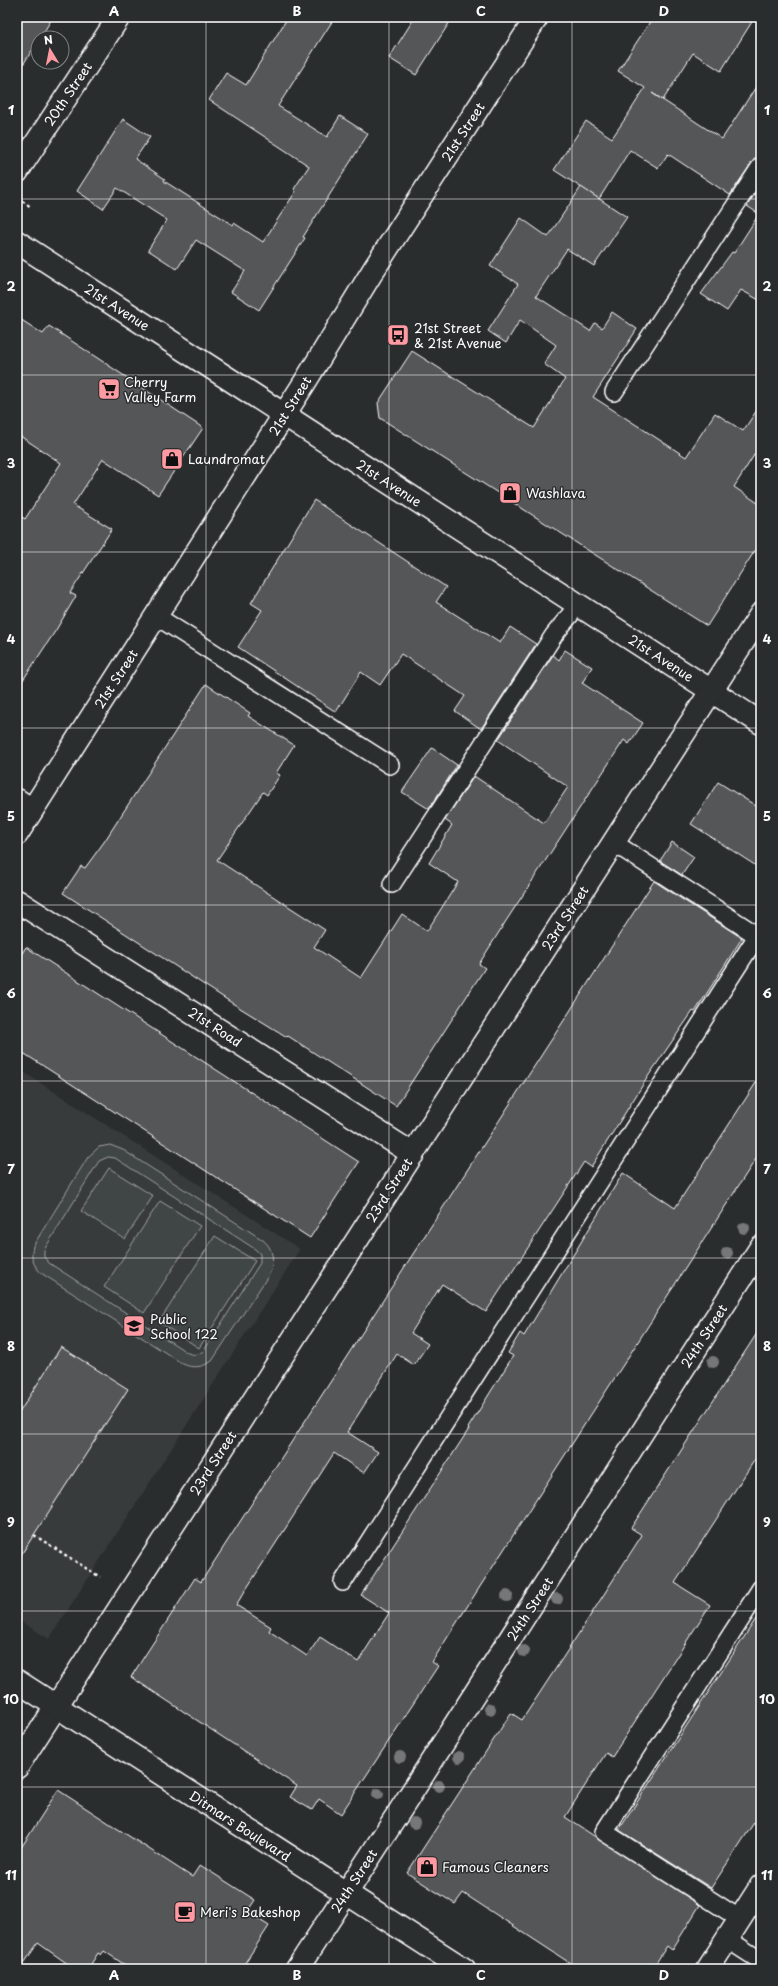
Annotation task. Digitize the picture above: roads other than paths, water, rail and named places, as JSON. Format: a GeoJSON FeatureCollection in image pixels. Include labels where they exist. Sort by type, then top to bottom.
{"type":"FeatureCollection","features":[{"type":"Feature","properties":{"kind":"street","name":"20th Street"},"geometry":{"type":"LineString","coordinates":[[17,172],[119,17]]}},
{"type":"Feature","properties":{"kind":"street","name":"21st Street"},"geometry":{"type":"LineString","coordinates":[[17,834],[24,805],[156,616],[284,416],[374,269],[537,17]]}},
{"type":"Feature","properties":{"kind":"street","name":"21st Avenue"},"geometry":{"type":"LineString","coordinates":[[17,242],[761,723]]}},
{"type":"Feature","properties":{"kind":"street","name":"23rd Street"},"geometry":{"type":"LineString","coordinates":[[17,1767],[761,614]]}},
{"type":"Feature","properties":{"kind":"street","name":"21st Road"},"geometry":{"type":"LineString","coordinates":[[17,900],[413,1154]]}},
{"type":"Feature","properties":{"kind":"street","name":"24th Street"},"geometry":{"type":"LineString","coordinates":[[297,1969],[761,1247]]}},
{"type":"Feature","properties":{"kind":"street","name":"Ditmars Boulevard"},"geometry":{"type":"LineString","coordinates":[[17,1681],[345,1894],[464,1969]]}},
{"type":"Feature","properties":{"kind":"street"},"geometry":{"type":"LineString","coordinates":[[708,1969],[761,1886]]}},
{"type":"Feature","properties":{"kind":"lane"},"geometry":{"type":"LineString","coordinates":[[614,392],[761,166]]}},
{"type":"Feature","properties":{"kind":"lane"},"geometry":{"type":"LineString","coordinates":[[392,884],[554,635],[578,605]]}},
{"type":"Feature","properties":{"kind":"lane"},"geometry":{"type":"LineString","coordinates":[[156,616],[390,765]]}},
{"type":"Feature","properties":{"kind":"lane"},"geometry":{"type":"LineString","coordinates":[[343,1582],[759,937],[614,843]]}},
{"type":"Feature","properties":{"kind":"lane"},"geometry":{"type":"LineString","coordinates":[[740,1919],[604,1832],[761,1588]]}},
{"type":"Feature","properties":{"kind":"lane"},"geometry":{"type":"LineString","coordinates":[[727,1940],[761,1961]]}},
{"type":"Feature","properties":{"kind":"place","name":"21st Street & 21st Avenue"},"geometry":{"type":"Point","coordinates":[398,335]}},
{"type":"Feature","properties":{"kind":"place","name":"Cherry Valley Farm"},"geometry":{"type":"Point","coordinates":[109,389]}},
{"type":"Feature","properties":{"kind":"place","name":"Laundromat"},"geometry":{"type":"Point","coordinates":[172,459]}},
{"type":"Feature","properties":{"kind":"place","name":"Washlava"},"geometry":{"type":"Point","coordinates":[510,493]}},
{"type":"Feature","properties":{"kind":"place","name":"Public School 122"},"geometry":{"type":"Point","coordinates":[134,1326]}},
{"type":"Feature","properties":{"kind":"place","name":"Famous Cleaners"},"geometry":{"type":"Point","coordinates":[427,1867]}},
{"type":"Feature","properties":{"kind":"place","name":"Meri's Bakeshop"},"geometry":{"type":"Point","coordinates":[185,1912]}}]}
